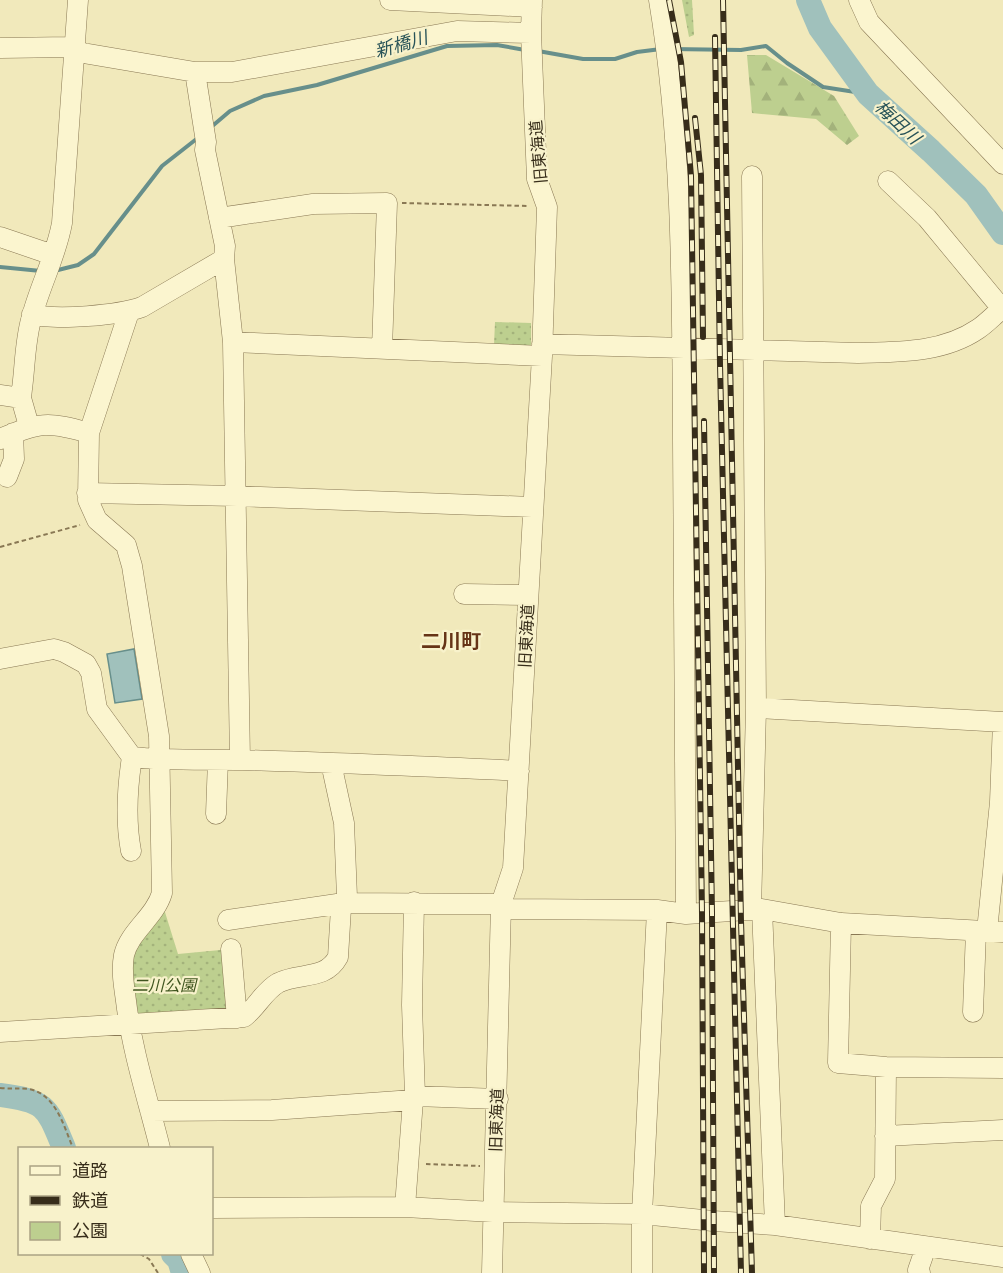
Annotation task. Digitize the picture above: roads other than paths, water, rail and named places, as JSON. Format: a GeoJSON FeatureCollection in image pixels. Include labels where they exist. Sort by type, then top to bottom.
{"type":"FeatureCollection","features":[{"type":"Feature","properties":{"kind":"street"},"geometry":{"type":"LineString","coordinates":[[7,477],[14,459],[14,433],[32,314],[43,279],[58,246],[62,223],[78,0]]}},
{"type":"Feature","properties":{"kind":"street"},"geometry":{"type":"LineString","coordinates":[[390,0],[532,3]]}},
{"type":"Feature","properties":{"kind":"street"},"geometry":{"type":"LineString","coordinates":[[658,0],[679,166],[683,348],[686,914]]}},
{"type":"Feature","properties":{"kind":"street"},"geometry":{"type":"LineString","coordinates":[[859,0],[869,22],[1003,164]]}},
{"type":"Feature","properties":{"kind":"street","name":"旧東海道"},"geometry":{"type":"LineString","coordinates":[[492,1273],[501,907],[513,868],[542,350],[547,207],[537,179],[531,45],[532,3]]}},
{"type":"Feature","properties":{"kind":"street"},"geometry":{"type":"LineString","coordinates":[[0,48],[70,46],[83,53],[195,72],[232,72],[457,31],[531,45]]}},
{"type":"Feature","properties":{"kind":"street"},"geometry":{"type":"LineString","coordinates":[[195,72],[206,150],[225,246],[224,259],[233,342],[240,760]]}},
{"type":"Feature","properties":{"kind":"street"},"geometry":{"type":"LineString","coordinates":[[752,176],[748,350],[756,708],[757,910],[775,1225]]}},
{"type":"Feature","properties":{"kind":"street"},"geometry":{"type":"LineString","coordinates":[[233,342],[382,349],[683,348],[858,353],[936,348],[977,330],[1003,309],[927,218],[888,181]]}},
{"type":"Feature","properties":{"kind":"street"},"geometry":{"type":"LineString","coordinates":[[219,218],[313,204],[387,203],[382,349]]}},
{"type":"Feature","properties":{"kind":"street"},"geometry":{"type":"LineString","coordinates":[[0,237],[52,256]]}},
{"type":"Feature","properties":{"kind":"street"},"geometry":{"type":"LineString","coordinates":[[32,314],[65,316],[129,312],[142,307],[224,259]]}},
{"type":"Feature","properties":{"kind":"street"},"geometry":{"type":"LineString","coordinates":[[129,312],[89,433],[87,493],[97,520],[126,544],[132,566],[159,736],[162,893],[158,904],[134,937],[125,954],[123,976],[129,1023],[159,1147]]}},
{"type":"Feature","properties":{"kind":"street"},"geometry":{"type":"LineString","coordinates":[[0,395],[21,398]]}},
{"type":"Feature","properties":{"kind":"street"},"geometry":{"type":"LineString","coordinates":[[14,433],[45,424],[60,425],[89,433]]}},
{"type":"Feature","properties":{"kind":"street"},"geometry":{"type":"LineString","coordinates":[[87,493],[532,507]]}},
{"type":"Feature","properties":{"kind":"street"},"geometry":{"type":"LineString","coordinates":[[464,594],[528,595]]}},
{"type":"Feature","properties":{"kind":"street"},"geometry":{"type":"LineString","coordinates":[[0,659],[54,649],[86,664],[91,673],[97,709],[132,757],[127,819],[131,851]]}},
{"type":"Feature","properties":{"kind":"street"},"geometry":{"type":"LineString","coordinates":[[756,708],[1003,722],[1002,802],[989,932],[973,1012]]}},
{"type":"Feature","properties":{"kind":"street"},"geometry":{"type":"LineString","coordinates":[[132,757],[161,760],[240,760],[519,771]]}},
{"type":"Feature","properties":{"kind":"street"},"geometry":{"type":"LineString","coordinates":[[216,814],[218,760]]}},
{"type":"Feature","properties":{"kind":"street"},"geometry":{"type":"LineString","coordinates":[[0,1032],[243,1017],[269,989],[280,982],[320,973],[334,963],[338,957],[341,908],[347,897],[344,823],[331,764]]}},
{"type":"Feature","properties":{"kind":"street"},"geometry":{"type":"LineString","coordinates":[[228,920],[344,903],[414,902],[501,907],[657,910],[686,914],[757,910],[841,922],[989,932]]}},
{"type":"Feature","properties":{"kind":"street"},"geometry":{"type":"LineString","coordinates":[[405,1207],[414,1098],[412,1005],[414,902]]}},
{"type":"Feature","properties":{"kind":"street"},"geometry":{"type":"LineString","coordinates":[[642,1273],[642,1214],[657,910]]}},
{"type":"Feature","properties":{"kind":"street"},"geometry":{"type":"LineString","coordinates":[[841,922],[838,1063],[886,1067],[1003,1068]]}},
{"type":"Feature","properties":{"kind":"street"},"geometry":{"type":"LineString","coordinates":[[231,949],[237,1018]]}},
{"type":"Feature","properties":{"kind":"street"},"geometry":{"type":"LineString","coordinates":[[870,1239],[871,1206],[885,1179],[886,1067]]}},
{"type":"Feature","properties":{"kind":"street"},"geometry":{"type":"LineString","coordinates":[[150,1111],[272,1110],[414,1098],[498,1099]]}},
{"type":"Feature","properties":{"kind":"street"},"geometry":{"type":"LineString","coordinates":[[885,1136],[1003,1130]]}},
{"type":"Feature","properties":{"kind":"street"},"geometry":{"type":"LineString","coordinates":[[213,1208],[405,1207],[493,1212],[642,1214],[775,1225],[1003,1257]]}},
{"type":"Feature","properties":{"kind":"street"},"geometry":{"type":"LineString","coordinates":[[920,1273],[918,1269],[926,1247]]}},
{"type":"Feature","properties":{"kind":"street"},"geometry":{"type":"LineString","coordinates":[[191,1255],[200,1273]]}},
{"type":"Feature","properties":{"kind":"water"},"geometry":{"type":"Polygon","coordinates":[[[134,649],[142,699],[115,703],[107,654],[134,649]]]}},
{"type":"Feature","properties":{"kind":"waterway","name":"梅田川"},"geometry":{"type":"LineString","coordinates":[[808,0],[820,28],[868,94],[976,195],[1003,233]]}},
{"type":"Feature","properties":{"kind":"waterway","name":"新橋川"},"geometry":{"type":"LineString","coordinates":[[210,128],[230,111],[264,96],[317,85],[447,46],[497,45],[525,50]]}},
{"type":"Feature","properties":{"kind":"waterway","name":"新橋川"},"geometry":{"type":"LineString","coordinates":[[671,49],[741,50],[766,46],[823,87],[868,94]]}},
{"type":"Feature","properties":{"kind":"waterway","name":"新橋川"},"geometry":{"type":"LineString","coordinates":[[538,51],[583,59],[615,59],[637,52],[661,49]]}},
{"type":"Feature","properties":{"kind":"waterway","name":"新橋川"},"geometry":{"type":"LineString","coordinates":[[54,271],[78,265],[94,254],[162,166],[199,137]]}},
{"type":"Feature","properties":{"kind":"waterway","name":"新橋川"},"geometry":{"type":"LineString","coordinates":[[0,267],[41,271]]}},
{"type":"Feature","properties":{"kind":"waterway"},"geometry":{"type":"LineString","coordinates":[[0,1095],[27,1100],[43,1108],[49,1115],[64,1147]]}},
{"type":"Feature","properties":{"kind":"waterway"},"geometry":{"type":"LineString","coordinates":[[174,1255],[179,1260],[183,1273]]}},
{"type":"Feature","properties":{"kind":"railway"},"geometry":{"type":"LineString","coordinates":[[669,0],[681,62],[691,176],[702,913],[704,1273]]}},
{"type":"Feature","properties":{"kind":"railway"},"geometry":{"type":"LineString","coordinates":[[723,0],[741,921],[752,1273]]}},
{"type":"Feature","properties":{"kind":"railway"},"geometry":{"type":"LineString","coordinates":[[715,37],[720,364],[741,1273]]}},
{"type":"Feature","properties":{"kind":"railway"},"geometry":{"type":"LineString","coordinates":[[695,118],[701,175],[703,337]]}},
{"type":"Feature","properties":{"kind":"railway"},"geometry":{"type":"LineString","coordinates":[[704,421],[712,913],[714,1273]]}},
{"type":"Feature","properties":{"kind":"district","name":"二川町"},"geometry":{"type":"Point","coordinates":[451,640]}},
{"type":"Feature","properties":{"kind":"park label","name":"二川公園"},"geometry":{"type":"Point","coordinates":[164,985]}}]}
